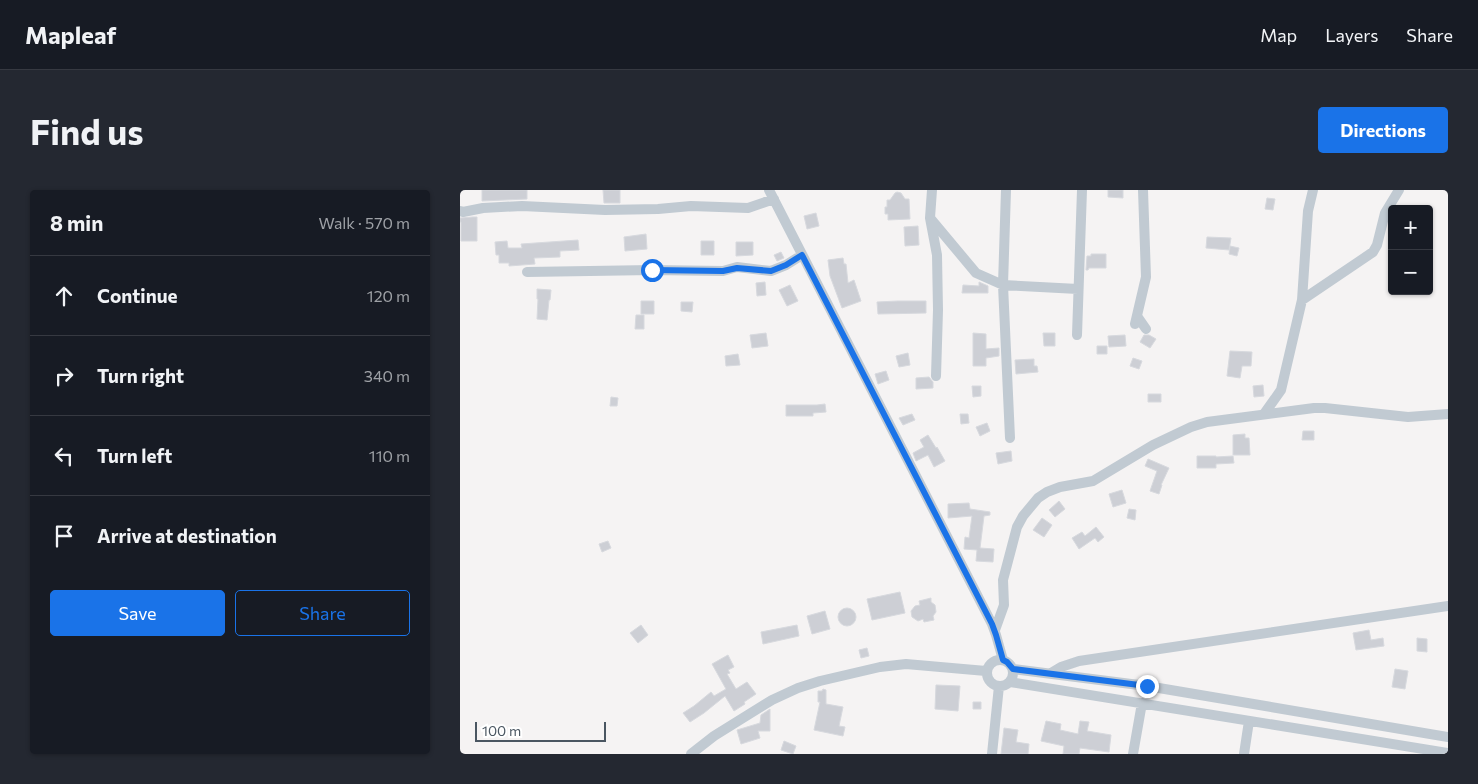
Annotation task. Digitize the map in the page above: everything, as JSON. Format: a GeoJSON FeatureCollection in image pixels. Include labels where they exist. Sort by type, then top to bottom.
{"type":"FeatureCollection","features":[{"type":"Feature","properties":{"kind":"street"},"geometry":{"type":"LineString","coordinates":[[932,190],[930,218],[937,255],[936,376]]}},
{"type":"Feature","properties":{"kind":"street"},"geometry":{"type":"LineString","coordinates":[[1006,190],[1003,286],[1010,438]]}},
{"type":"Feature","properties":{"kind":"street"},"geometry":{"type":"LineString","coordinates":[[1077,335],[1082,190]]}},
{"type":"Feature","properties":{"kind":"street"},"geometry":{"type":"LineString","coordinates":[[1143,190],[1146,277],[1136,320],[1146,329]]}},
{"type":"Feature","properties":{"kind":"street"},"geometry":{"type":"LineString","coordinates":[[1264,414],[1281,390],[1302,300],[1308,211],[1313,190]]}},
{"type":"Feature","properties":{"kind":"street"},"geometry":{"type":"LineString","coordinates":[[1302,300],[1364,259],[1375,249],[1385,213],[1399,190]]}},
{"type":"Feature","properties":{"kind":"street"},"geometry":{"type":"LineString","coordinates":[[460,211],[522,206],[605,210],[691,206],[748,208],[771,195],[995,630],[1003,660]]}},
{"type":"Feature","properties":{"kind":"street"},"geometry":{"type":"LineString","coordinates":[[930,218],[976,272],[1003,286],[1078,289]]}},
{"type":"Feature","properties":{"kind":"street"},"geometry":{"type":"LineString","coordinates":[[526,272],[723,271],[737,268],[771,271],[786,265],[802,255]]}},
{"type":"Feature","properties":{"kind":"street"},"geometry":{"type":"LineString","coordinates":[[995,630],[1004,606],[1003,580],[1017,527],[1023,516],[1038,498],[1047,492],[1060,487],[1093,481],[1153,445],[1206,422],[1319,408],[1408,417],[1448,414]]}},
{"type":"Feature","properties":{"kind":"street"},"geometry":{"type":"LineString","coordinates":[[1051,673],[1061,667],[1079,661],[1219,638],[1448,606]]}},
{"type":"Feature","properties":{"kind":"street"},"geometry":{"type":"LineString","coordinates":[[994,660],[1003,660],[1013,669],[1013,676],[1010,682],[1005,685],[999,686],[989,682],[986,671],[994,660]]}},
{"type":"Feature","properties":{"kind":"street"},"geometry":{"type":"LineString","coordinates":[[691,754],[714,736],[772,700],[798,688],[820,681],[880,666],[906,664],[986,671]]}},
{"type":"Feature","properties":{"kind":"street"},"geometry":{"type":"LineString","coordinates":[[1013,669],[1147,686],[1448,737]]}},
{"type":"Feature","properties":{"kind":"street"},"geometry":{"type":"LineString","coordinates":[[1010,682],[1448,752]]}},
{"type":"Feature","properties":{"kind":"street"},"geometry":{"type":"LineString","coordinates":[[992,754],[999,686]]}},
{"type":"Feature","properties":{"kind":"street"},"geometry":{"type":"LineString","coordinates":[[1133,754],[1142,703]]}},
{"type":"Feature","properties":{"kind":"street"},"geometry":{"type":"LineString","coordinates":[[1244,754],[1249,721]]}},
{"type":"Feature","properties":{"kind":"building"},"geometry":{"type":"Polygon","coordinates":[[[482,190],[527,190],[527,199],[482,201],[482,190]]]}},
{"type":"Feature","properties":{"kind":"building"},"geometry":{"type":"Polygon","coordinates":[[[603,190],[620,190],[620,203],[604,203],[603,190]]]}},
{"type":"Feature","properties":{"kind":"building"},"geometry":{"type":"Polygon","coordinates":[[[1108,190],[1123,190],[1123,198],[1108,197],[1108,190]]]}},
{"type":"Feature","properties":{"kind":"building"},"geometry":{"type":"Polygon","coordinates":[[[897,192],[901,193],[905,199],[909,199],[910,219],[888,220],[888,214],[885,214],[887,200],[890,200],[897,192]]]}},
{"type":"Feature","properties":{"kind":"building"},"geometry":{"type":"Polygon","coordinates":[[[1267,198],[1275,199],[1273,210],[1265,209],[1267,198]]]}},
{"type":"Feature","properties":{"kind":"building"},"geometry":{"type":"Polygon","coordinates":[[[816,213],[819,226],[807,229],[804,216],[816,213]]]}},
{"type":"Feature","properties":{"kind":"building"},"geometry":{"type":"Polygon","coordinates":[[[477,217],[477,241],[461,241],[460,218],[477,217]]]}},
{"type":"Feature","properties":{"kind":"building"},"geometry":{"type":"Polygon","coordinates":[[[918,226],[919,245],[905,246],[904,227],[918,226]]]}},
{"type":"Feature","properties":{"kind":"building"},"geometry":{"type":"Polygon","coordinates":[[[646,234],[647,249],[625,251],[624,237],[646,234]]]}},
{"type":"Feature","properties":{"kind":"building"},"geometry":{"type":"Polygon","coordinates":[[[1207,237],[1231,238],[1229,250],[1206,248],[1207,237]]]}},
{"type":"Feature","properties":{"kind":"building"},"geometry":{"type":"Polygon","coordinates":[[[578,240],[579,250],[560,251],[560,257],[534,258],[535,264],[509,266],[509,263],[499,263],[499,255],[496,255],[495,242],[507,241],[508,248],[522,248],[521,244],[578,240]]]}},
{"type":"Feature","properties":{"kind":"building"},"geometry":{"type":"Polygon","coordinates":[[[701,241],[714,241],[714,255],[701,255],[701,241]]]}},
{"type":"Feature","properties":{"kind":"building"},"geometry":{"type":"Polygon","coordinates":[[[736,242],[753,242],[753,255],[736,256],[736,242]]]}},
{"type":"Feature","properties":{"kind":"building"},"geometry":{"type":"Polygon","coordinates":[[[1230,246],[1239,248],[1237,256],[1229,254],[1230,246]]]}},
{"type":"Feature","properties":{"kind":"building"},"geometry":{"type":"Polygon","coordinates":[[[781,252],[784,258],[777,261],[774,255],[781,252]]]}},
{"type":"Feature","properties":{"kind":"building"},"geometry":{"type":"Polygon","coordinates":[[[1091,254],[1106,254],[1106,268],[1089,268],[1086,270],[1087,256],[1091,256],[1091,254]]]}},
{"type":"Feature","properties":{"kind":"building"},"geometry":{"type":"Polygon","coordinates":[[[843,258],[844,264],[846,264],[848,283],[854,280],[861,301],[842,308],[830,276],[828,260],[843,258]]]}},
{"type":"Feature","properties":{"kind":"building"},"geometry":{"type":"Polygon","coordinates":[[[765,282],[766,295],[757,296],[756,283],[765,282]]]}},
{"type":"Feature","properties":{"kind":"building"},"geometry":{"type":"Polygon","coordinates":[[[979,282],[988,286],[988,293],[962,293],[963,285],[979,286],[979,282]]]}},
{"type":"Feature","properties":{"kind":"building"},"geometry":{"type":"Polygon","coordinates":[[[790,285],[798,301],[787,306],[779,290],[790,285]]]}},
{"type":"Feature","properties":{"kind":"building"},"geometry":{"type":"Polygon","coordinates":[[[537,289],[551,290],[547,320],[537,319],[537,289]]]}},
{"type":"Feature","properties":{"kind":"building"},"geometry":{"type":"Polygon","coordinates":[[[641,301],[654,301],[654,314],[641,314],[641,301]]]}},
{"type":"Feature","properties":{"kind":"building"},"geometry":{"type":"Polygon","coordinates":[[[926,301],[926,313],[878,314],[877,302],[926,301]]]}},
{"type":"Feature","properties":{"kind":"building"},"geometry":{"type":"Polygon","coordinates":[[[681,302],[693,302],[692,312],[681,311],[681,302]]]}},
{"type":"Feature","properties":{"kind":"building"},"geometry":{"type":"Polygon","coordinates":[[[636,315],[644,315],[644,329],[635,329],[636,315]]]}},
{"type":"Feature","properties":{"kind":"building"},"geometry":{"type":"Polygon","coordinates":[[[766,333],[768,346],[752,348],[750,335],[766,333]]]}},
{"type":"Feature","properties":{"kind":"building"},"geometry":{"type":"Polygon","coordinates":[[[973,333],[986,334],[986,349],[999,348],[999,356],[986,358],[986,366],[973,366],[973,333]]]}},
{"type":"Feature","properties":{"kind":"building"},"geometry":{"type":"Polygon","coordinates":[[[1043,333],[1055,333],[1055,346],[1044,346],[1043,333]]]}},
{"type":"Feature","properties":{"kind":"building"},"geometry":{"type":"Polygon","coordinates":[[[1125,335],[1126,346],[1109,347],[1108,336],[1125,335]]]}},
{"type":"Feature","properties":{"kind":"building"},"geometry":{"type":"Polygon","coordinates":[[[1144,335],[1149,335],[1156,339],[1150,348],[1140,342],[1144,335]]]}},
{"type":"Feature","properties":{"kind":"building"},"geometry":{"type":"Polygon","coordinates":[[[1097,346],[1107,346],[1107,354],[1097,354],[1097,346]]]}},
{"type":"Feature","properties":{"kind":"building"},"geometry":{"type":"Polygon","coordinates":[[[1230,351],[1252,352],[1251,366],[1242,366],[1240,378],[1227,376],[1230,351]]]}},
{"type":"Feature","properties":{"kind":"building"},"geometry":{"type":"Polygon","coordinates":[[[908,353],[910,365],[899,367],[896,356],[908,353]]]}},
{"type":"Feature","properties":{"kind":"building"},"geometry":{"type":"Polygon","coordinates":[[[738,354],[740,365],[726,366],[725,356],[738,354]]]}},
{"type":"Feature","properties":{"kind":"building"},"geometry":{"type":"Polygon","coordinates":[[[1133,358],[1142,361],[1139,369],[1130,366],[1133,358]]]}},
{"type":"Feature","properties":{"kind":"building"},"geometry":{"type":"Polygon","coordinates":[[[1034,359],[1034,366],[1037,366],[1038,372],[1016,374],[1015,360],[1034,359]]]}},
{"type":"Feature","properties":{"kind":"building"},"geometry":{"type":"Polygon","coordinates":[[[886,371],[889,380],[878,384],[875,374],[886,371]]]}},
{"type":"Feature","properties":{"kind":"building"},"geometry":{"type":"Polygon","coordinates":[[[929,377],[933,382],[933,388],[916,389],[916,378],[929,377]]]}},
{"type":"Feature","properties":{"kind":"building"},"geometry":{"type":"Polygon","coordinates":[[[1263,385],[1264,396],[1254,397],[1253,386],[1263,385]]]}},
{"type":"Feature","properties":{"kind":"building"},"geometry":{"type":"Polygon","coordinates":[[[972,386],[981,386],[981,396],[973,397],[972,386]]]}},
{"type":"Feature","properties":{"kind":"building"},"geometry":{"type":"Polygon","coordinates":[[[1148,394],[1161,394],[1161,402],[1148,402],[1148,394]]]}},
{"type":"Feature","properties":{"kind":"building"},"geometry":{"type":"Polygon","coordinates":[[[611,397],[618,398],[617,406],[610,406],[611,397]]]}},
{"type":"Feature","properties":{"kind":"building"},"geometry":{"type":"Polygon","coordinates":[[[825,404],[826,412],[813,413],[813,416],[786,416],[786,405],[825,404]]]}},
{"type":"Feature","properties":{"kind":"building"},"geometry":{"type":"Polygon","coordinates":[[[912,414],[915,420],[903,425],[899,418],[912,414]]]}},
{"type":"Feature","properties":{"kind":"building"},"geometry":{"type":"Polygon","coordinates":[[[960,414],[968,414],[969,423],[961,424],[960,414]]]}},
{"type":"Feature","properties":{"kind":"building"},"geometry":{"type":"Polygon","coordinates":[[[987,423],[990,431],[980,436],[976,427],[987,423]]]}},
{"type":"Feature","properties":{"kind":"building"},"geometry":{"type":"Polygon","coordinates":[[[1303,431],[1314,431],[1314,440],[1302,440],[1303,431]]]}},
{"type":"Feature","properties":{"kind":"building"},"geometry":{"type":"Polygon","coordinates":[[[1245,434],[1245,438],[1249,438],[1250,455],[1233,455],[1233,435],[1245,434]]]}},
{"type":"Feature","properties":{"kind":"building"},"geometry":{"type":"Polygon","coordinates":[[[928,435],[945,461],[934,467],[928,455],[916,461],[913,453],[924,447],[920,440],[928,435]]]}},
{"type":"Feature","properties":{"kind":"building"},"geometry":{"type":"Polygon","coordinates":[[[1011,451],[1012,461],[998,464],[996,453],[1011,451]]]}},
{"type":"Feature","properties":{"kind":"building"},"geometry":{"type":"Polygon","coordinates":[[[1197,456],[1233,456],[1234,463],[1216,464],[1216,468],[1197,468],[1197,456]]]}},
{"type":"Feature","properties":{"kind":"building"},"geometry":{"type":"Polygon","coordinates":[[[1148,459],[1169,468],[1159,494],[1150,491],[1157,471],[1145,466],[1148,459]]]}},
{"type":"Feature","properties":{"kind":"building"},"geometry":{"type":"Polygon","coordinates":[[[1122,490],[1126,503],[1113,507],[1109,494],[1122,490]]]}},
{"type":"Feature","properties":{"kind":"building"},"geometry":{"type":"Polygon","coordinates":[[[1059,501],[1065,509],[1055,517],[1049,510],[1059,501]]]}},
{"type":"Feature","properties":{"kind":"building"},"geometry":{"type":"Polygon","coordinates":[[[969,503],[970,509],[990,512],[990,515],[984,516],[980,548],[994,549],[993,562],[976,561],[977,550],[964,549],[965,537],[969,538],[972,516],[948,518],[948,504],[969,503]]]}},
{"type":"Feature","properties":{"kind":"building"},"geometry":{"type":"Polygon","coordinates":[[[1129,509],[1136,510],[1135,520],[1127,518],[1129,509]]]}},
{"type":"Feature","properties":{"kind":"building"},"geometry":{"type":"Polygon","coordinates":[[[1042,518],[1052,525],[1044,537],[1033,530],[1042,518]]]}},
{"type":"Feature","properties":{"kind":"building"},"geometry":{"type":"Polygon","coordinates":[[[1096,527],[1104,537],[1098,542],[1095,538],[1079,549],[1072,538],[1082,532],[1085,536],[1096,527]]]}},
{"type":"Feature","properties":{"kind":"building"},"geometry":{"type":"Polygon","coordinates":[[[608,541],[611,548],[602,552],[599,544],[608,541]]]}},
{"type":"Feature","properties":{"kind":"building"},"geometry":{"type":"Polygon","coordinates":[[[900,592],[905,613],[872,620],[867,599],[900,592]]]}},
{"type":"Feature","properties":{"kind":"building"},"geometry":{"type":"Polygon","coordinates":[[[931,598],[936,612],[933,616],[934,620],[924,622],[923,619],[918,621],[912,617],[911,611],[915,606],[920,605],[919,601],[931,598]]]}},
{"type":"Feature","properties":{"kind":"building"},"geometry":{"type":"Polygon","coordinates":[[[847,608],[853,611],[856,617],[853,623],[847,626],[841,623],[838,617],[841,611],[847,608]]]}},
{"type":"Feature","properties":{"kind":"building"},"geometry":{"type":"Polygon","coordinates":[[[825,611],[830,629],[812,634],[807,616],[825,611]]]}},
{"type":"Feature","properties":{"kind":"building"},"geometry":{"type":"Polygon","coordinates":[[[641,625],[648,635],[638,643],[630,633],[641,625]]]}},
{"type":"Feature","properties":{"kind":"building"},"geometry":{"type":"Polygon","coordinates":[[[797,625],[799,636],[763,644],[761,632],[797,625]]]}},
{"type":"Feature","properties":{"kind":"building"},"geometry":{"type":"Polygon","coordinates":[[[1369,630],[1371,640],[1383,638],[1384,646],[1356,650],[1353,633],[1369,630]]]}},
{"type":"Feature","properties":{"kind":"building"},"geometry":{"type":"Polygon","coordinates":[[[1417,638],[1427,639],[1427,652],[1417,651],[1417,638]]]}},
{"type":"Feature","properties":{"kind":"building"},"geometry":{"type":"Polygon","coordinates":[[[867,648],[869,656],[861,658],[859,650],[867,648]]]}},
{"type":"Feature","properties":{"kind":"building"},"geometry":{"type":"Polygon","coordinates":[[[728,655],[734,667],[728,670],[730,673],[727,674],[736,689],[747,682],[756,694],[734,711],[725,696],[690,722],[683,713],[711,692],[714,696],[726,689],[712,664],[728,655]]]}},
{"type":"Feature","properties":{"kind":"building"},"geometry":{"type":"Polygon","coordinates":[[[1395,669],[1408,671],[1405,689],[1392,687],[1395,669]]]}},
{"type":"Feature","properties":{"kind":"building"},"geometry":{"type":"Polygon","coordinates":[[[936,685],[960,686],[958,711],[935,709],[936,685]]]}},
{"type":"Feature","properties":{"kind":"building"},"geometry":{"type":"Polygon","coordinates":[[[826,690],[826,704],[843,707],[839,726],[845,727],[843,736],[814,730],[820,702],[818,702],[818,691],[826,690]]]}},
{"type":"Feature","properties":{"kind":"building"},"geometry":{"type":"Polygon","coordinates":[[[973,702],[981,702],[981,709],[973,709],[973,702]]]}},
{"type":"Feature","properties":{"kind":"building"},"geometry":{"type":"Polygon","coordinates":[[[770,709],[770,731],[758,731],[760,738],[741,744],[737,730],[760,723],[761,715],[770,709]]]}},
{"type":"Feature","properties":{"kind":"building"},"geometry":{"type":"Polygon","coordinates":[[[1046,721],[1061,724],[1060,730],[1078,734],[1080,721],[1089,722],[1087,731],[1111,735],[1109,752],[1080,748],[1079,754],[1063,754],[1064,746],[1041,741],[1046,721]]]}},
{"type":"Feature","properties":{"kind":"building"},"geometry":{"type":"Polygon","coordinates":[[[1004,728],[1018,730],[1016,742],[1029,744],[1028,754],[1001,754],[1004,728]]]}},
{"type":"Feature","properties":{"kind":"building"},"geometry":{"type":"Polygon","coordinates":[[[784,741],[796,746],[793,754],[781,750],[784,741]]]}},
{"type":"Feature","properties":{"kind":"route"},"geometry":{"type":"LineString","coordinates":[[652,270],[723,271],[737,268],[771,271],[786,265],[802,255],[992,624],[1003,660],[1011,665],[1013,669],[1147,686]]}}]}
